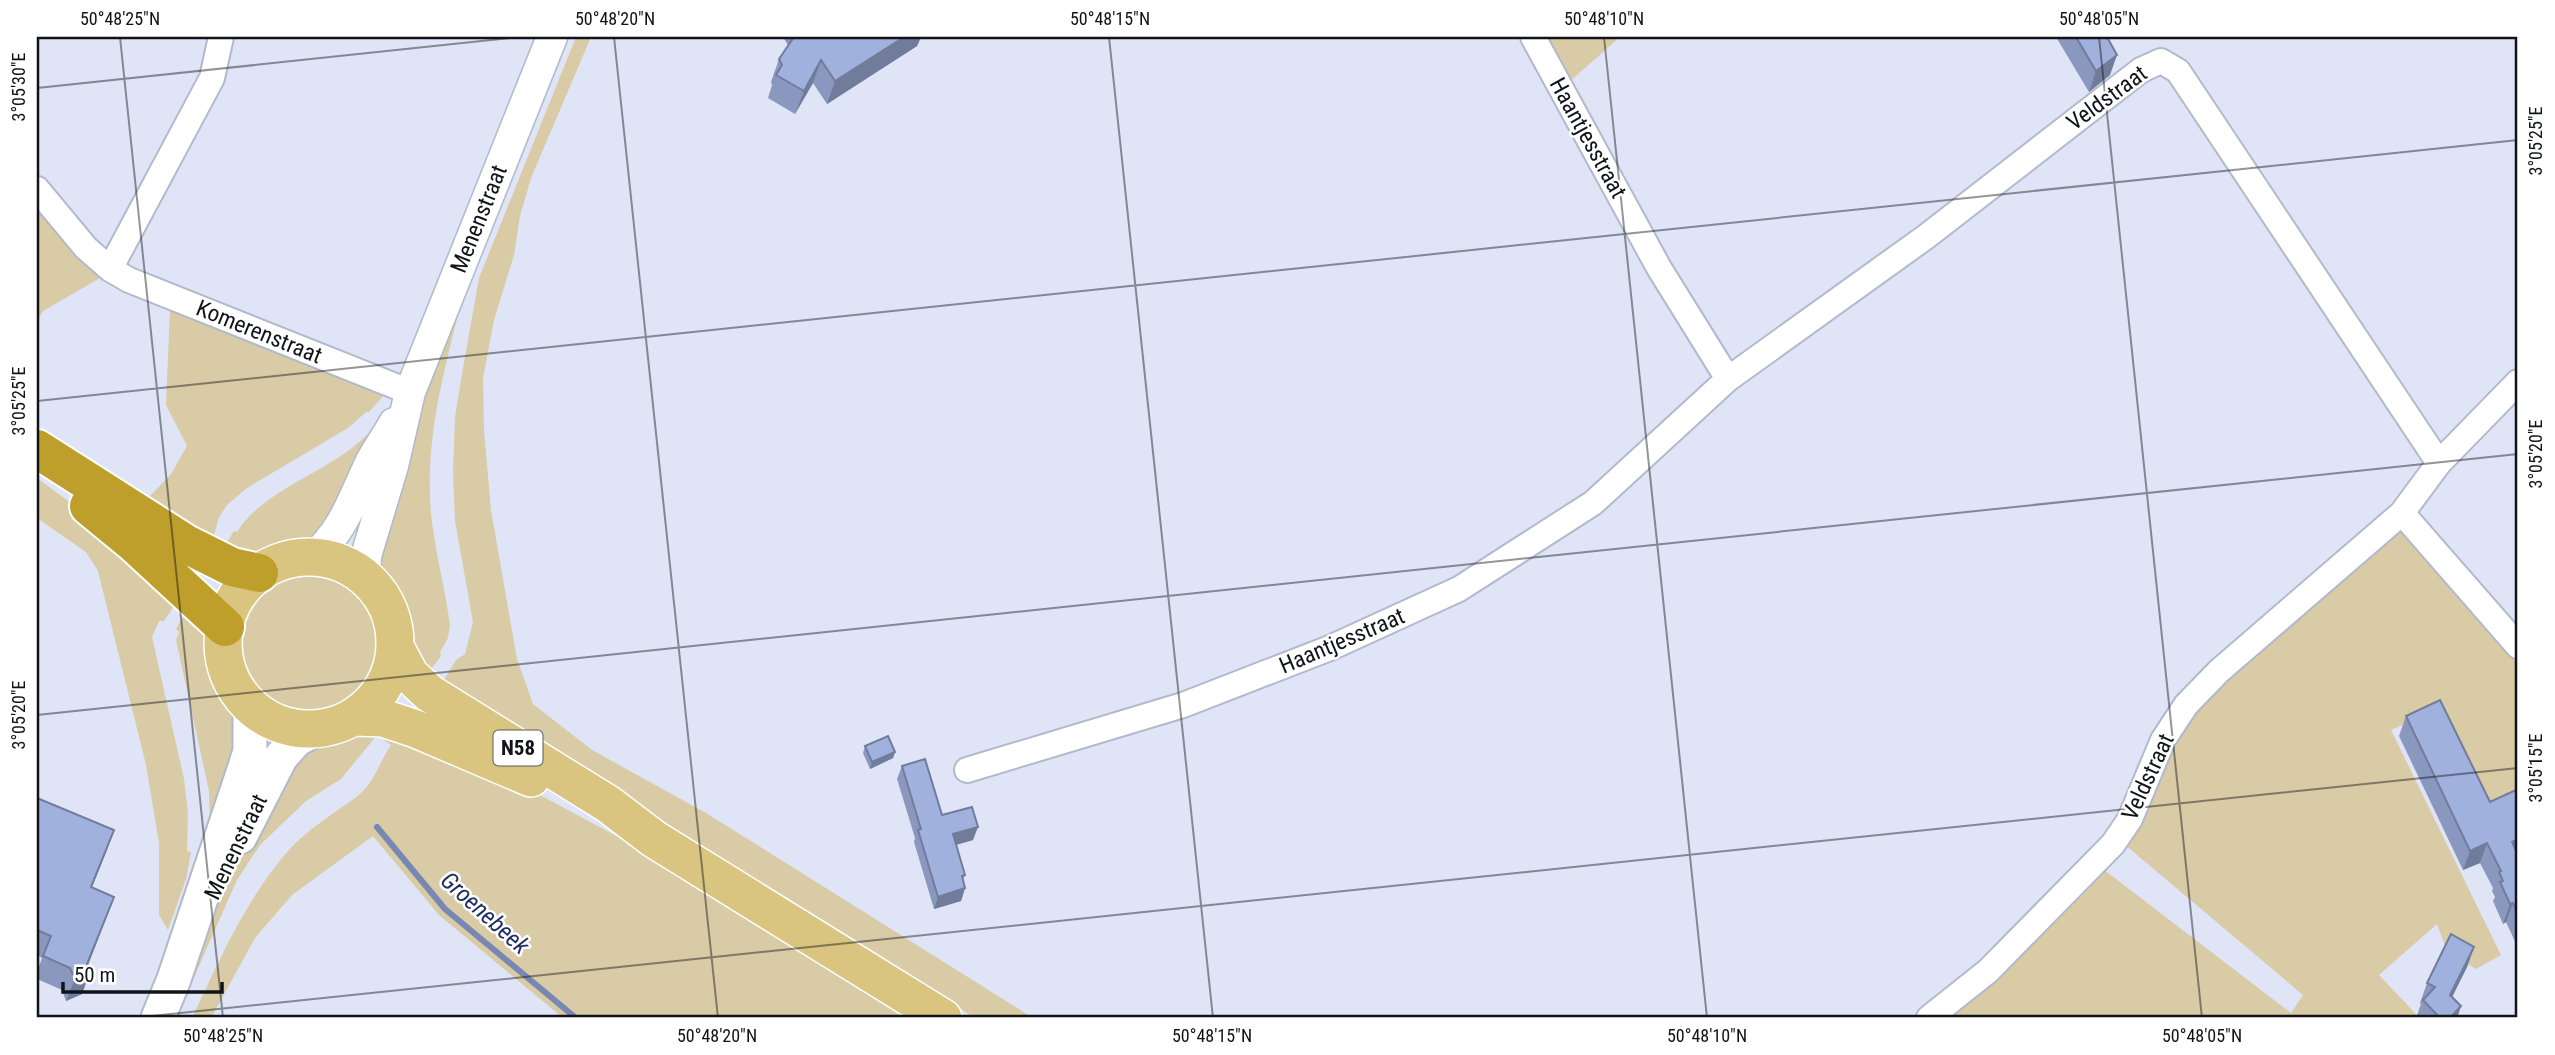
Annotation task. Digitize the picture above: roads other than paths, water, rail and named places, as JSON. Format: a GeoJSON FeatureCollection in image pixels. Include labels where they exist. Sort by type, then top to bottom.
{"type":"FeatureCollection","features":[{"type":"Feature","properties":{"kind":"highway"},"geometry":{"type":"LineString","coordinates":[[37,449],[209,557],[232,567],[259,573]]}},
{"type":"Feature","properties":{"kind":"highway"},"geometry":{"type":"LineString","coordinates":[[37,468],[69,490],[134,543],[225,628]]}},
{"type":"Feature","properties":{"kind":"main road"},"geometry":{"type":"LineString","coordinates":[[313,557],[341,563],[365,578],[379,592],[394,627],[396,647],[384,687],[371,704],[355,717],[336,726],[315,730],[291,728],[269,720],[250,706],[236,690],[227,670],[223,649],[231,607],[243,588],[259,573],[285,561],[313,557]]}},
{"type":"Feature","properties":{"kind":"main road","name":"N58"},"geometry":{"type":"LineString","coordinates":[[396,647],[410,676],[429,693],[608,804],[654,839],[943,1018]]}},
{"type":"Feature","properties":{"kind":"main road","name":"Menenstraat"},"geometry":{"type":"LineString","coordinates":[[174,979],[250,751],[250,706]]}},
{"type":"Feature","properties":{"kind":"main road","name":"N58"},"geometry":{"type":"LineString","coordinates":[[355,717],[383,718],[415,729],[502,765],[654,839]]}},
{"type":"Feature","properties":{"kind":"main road","name":"Menenstraat"},"geometry":{"type":"LineString","coordinates":[[158,1018],[226,866],[272,772],[296,740],[315,730]]}},
{"type":"Feature","properties":{"kind":"street"},"geometry":{"type":"LineString","coordinates":[[110,269],[212,78],[221,37]]}},
{"type":"Feature","properties":{"kind":"street","name":"Menenstraat"},"geometry":{"type":"LineString","coordinates":[[365,578],[366,555],[393,466],[409,397],[552,37]]}},
{"type":"Feature","properties":{"kind":"street","name":"Haantjesstraat"},"geometry":{"type":"LineString","coordinates":[[1533,37],[1664,275],[1728,379]]}},
{"type":"Feature","properties":{"kind":"street","name":"Veldstraat"},"geometry":{"type":"LineString","coordinates":[[1674,428],[1728,379],[1927,236],[2141,70],[2161,61],[2178,71],[2439,463]]}},
{"type":"Feature","properties":{"kind":"street","name":"Komerenstraat"},"geometry":{"type":"LineString","coordinates":[[37,189],[86,248],[110,269],[142,285],[409,397]]}},
{"type":"Feature","properties":{"kind":"street","name":"Veldstraat"},"geometry":{"type":"LineString","coordinates":[[1929,1018],[1988,971],[2113,844],[2130,819],[2163,740],[2186,705],[2219,671],[2402,513],[2439,463],[2518,382]]}},
{"type":"Feature","properties":{"kind":"street","name":"Menenstraat"},"geometry":{"type":"LineString","coordinates":[[313,557],[339,529],[352,507],[372,460],[409,397]]}},
{"type":"Feature","properties":{"kind":"street","name":"Haantjesstraat"},"geometry":{"type":"LineString","coordinates":[[967,770],[1183,705],[1330,648],[1459,589],[1593,503],[1674,428]]}},
{"type":"Feature","properties":{"kind":"street"},"geometry":{"type":"LineString","coordinates":[[2402,513],[2518,646]]}},
{"type":"Feature","properties":{"kind":"waterway","name":"Groenebeek"},"geometry":{"type":"LineString","coordinates":[[377,827],[445,909],[576,1018]]}}]}
